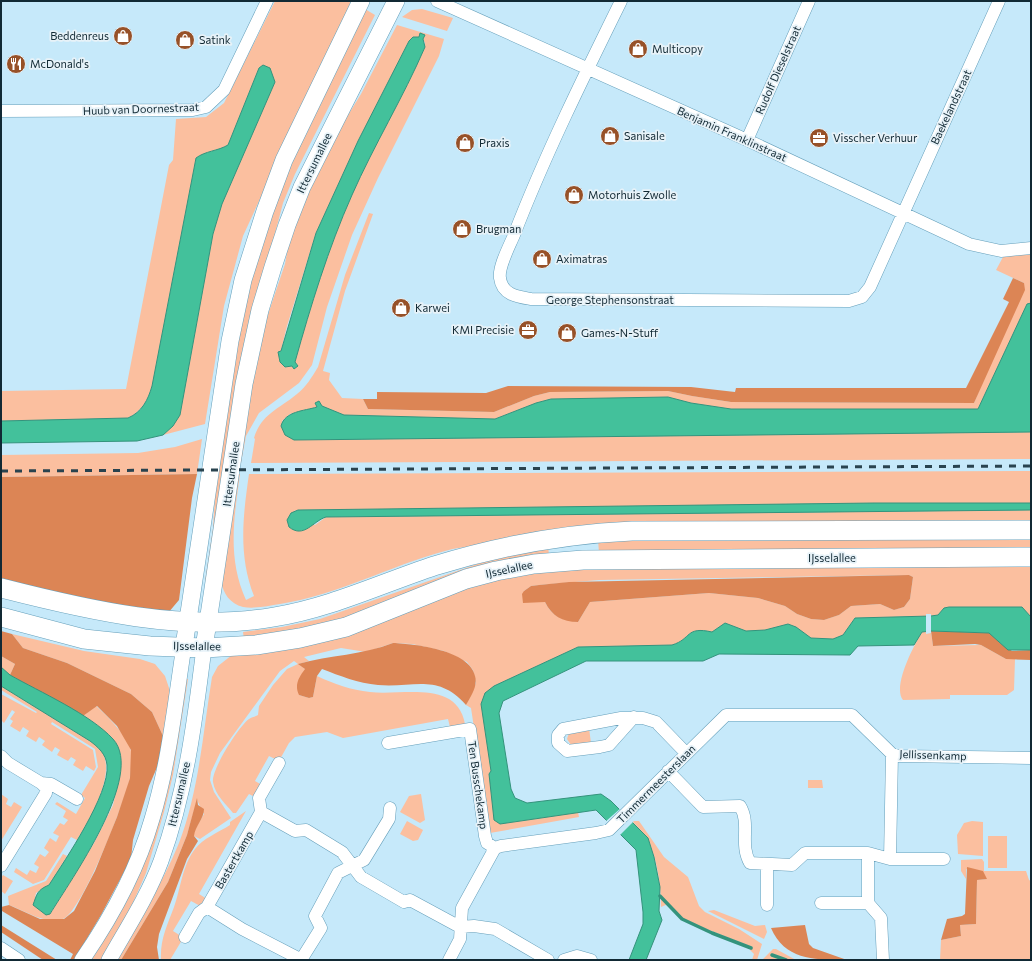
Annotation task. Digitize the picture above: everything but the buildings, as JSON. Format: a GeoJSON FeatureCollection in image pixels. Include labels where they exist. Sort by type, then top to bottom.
{"type":"FeatureCollection","features":[{"type":"Feature","properties":{"kind":"main road","name":"Ittersumallee"},"geometry":{"type":"LineString","coordinates":[[184,646],[230,341],[243,280],[260,225],[284,160],[361,1]]}},
{"type":"Feature","properties":{"kind":"main road","name":"Ittersumallee"},"geometry":{"type":"LineString","coordinates":[[204,648],[244,384],[259,317],[273,267],[302,187],[396,1]]}},
{"type":"Feature","properties":{"kind":"main road","name":"IJsselallee"},"geometry":{"type":"LineString","coordinates":[[1,588],[86,608],[187,621],[208,622],[259,620],[325,606],[433,567],[479,553],[531,541],[570,535],[632,531],[1031,530]]}},
{"type":"Feature","properties":{"kind":"main road","name":"IJsselallee"},"geometry":{"type":"LineString","coordinates":[[1,617],[84,639],[150,646],[184,646],[204,648],[274,643],[326,632],[368,619],[466,579],[534,564],[582,560],[1031,557]]}},
{"type":"Feature","properties":{"kind":"street","name":"Huub van Doornestraat"},"geometry":{"type":"LineString","coordinates":[[1,111],[192,110],[206,107],[224,90],[266,1]]}},
{"type":"Feature","properties":{"kind":"street","name":"Benjamin Franklinstraat"},"geometry":{"type":"LineString","coordinates":[[437,1],[747,140],[969,244],[1001,251],[1031,248]]}},
{"type":"Feature","properties":{"kind":"street","name":"George Stephensonstraat"},"geometry":{"type":"LineString","coordinates":[[621,1],[587,69],[529,198],[500,272],[500,279],[503,288],[514,297],[531,300],[849,300],[862,297],[870,287],[903,212]]}},
{"type":"Feature","properties":{"kind":"street","name":"Rudolf Dieselstraat"},"geometry":{"type":"LineString","coordinates":[[747,140],[809,1]]}},
{"type":"Feature","properties":{"kind":"street","name":"Baekelandstraat"},"geometry":{"type":"LineString","coordinates":[[903,212],[999,1]]}},
{"type":"Feature","properties":{"kind":"street","name":"Ittersumallee"},"geometry":{"type":"LineString","coordinates":[[82,960],[121,894],[152,820],[166,760],[184,646]]}},
{"type":"Feature","properties":{"kind":"street","name":"Ittersumallee"},"geometry":{"type":"LineString","coordinates":[[109,960],[148,892],[174,823],[184,783],[204,648]]}},
{"type":"Feature","properties":{"kind":"street","name":"Timmermeesterslaan"},"geometry":{"type":"LineString","coordinates":[[495,848],[609,830],[726,715],[852,714],[892,754]]}},
{"type":"Feature","properties":{"kind":"street"},"geometry":{"type":"LineString","coordinates":[[634,717],[609,745],[600,748],[567,751],[558,743],[558,735],[563,730],[634,717],[656,722],[686,753]]}},
{"type":"Feature","properties":{"kind":"street","name":"Ten Busschekamp"},"geometry":{"type":"LineString","coordinates":[[388,743],[470,729],[485,836],[487,843],[495,848]]}},
{"type":"Feature","properties":{"kind":"street","name":"Jellissenkamp"},"geometry":{"type":"LineString","coordinates":[[890,859],[892,754],[899,756],[1031,758]]}},
{"type":"Feature","properties":{"kind":"street"},"geometry":{"type":"LineString","coordinates":[[1,756],[8,763],[46,788],[46,793],[1,866]]}},
{"type":"Feature","properties":{"kind":"street"},"geometry":{"type":"LineString","coordinates":[[279,763],[259,798],[261,812],[294,831],[306,830],[325,841],[342,852],[361,877],[404,902],[410,900],[460,927],[474,926],[495,929],[548,960]]}},
{"type":"Feature","properties":{"kind":"street"},"geometry":{"type":"LineString","coordinates":[[668,771],[703,807],[740,806],[745,813],[744,854],[750,863],[792,865],[806,853],[868,853],[890,859],[944,860]]}},
{"type":"Feature","properties":{"kind":"street"},"geometry":{"type":"LineString","coordinates":[[41,784],[51,784],[77,800]]}},
{"type":"Feature","properties":{"kind":"street"},"geometry":{"type":"LineString","coordinates":[[207,907],[242,929],[301,960],[321,928],[314,916],[338,873],[364,860],[389,818],[390,808]]}},
{"type":"Feature","properties":{"kind":"street","name":"Bastertkamp"},"geometry":{"type":"LineString","coordinates":[[185,937],[199,913],[207,907],[261,812]]}},
{"type":"Feature","properties":{"kind":"street"},"geometry":{"type":"LineString","coordinates":[[448,960],[460,939],[462,908],[495,848]]}},
{"type":"Feature","properties":{"kind":"street"},"geometry":{"type":"LineString","coordinates":[[868,853],[868,903],[881,918],[882,960]]}},
{"type":"Feature","properties":{"kind":"street"},"geometry":{"type":"LineString","coordinates":[[767,864],[767,905]]}},
{"type":"Feature","properties":{"kind":"street"},"geometry":{"type":"LineString","coordinates":[[821,903],[868,903]]}},
{"type":"Feature","properties":{"kind":"street"},"geometry":{"type":"LineString","coordinates":[[1,948],[19,960]]}},
{"type":"Feature","properties":{"kind":"street"},"geometry":{"type":"LineString","coordinates":[[565,960],[577,956],[591,960]]}},
{"type":"Feature","properties":{"kind":"shaded area"},"geometry":{"type":"Polygon","coordinates":[[[275,1],[347,1],[354,4],[243,236],[224,306],[205,424],[163,435],[173,426],[180,415],[213,234],[222,204],[275,82],[259,68],[228,145],[203,154],[196,159],[152,386],[144,405],[128,418],[1,421],[1,391],[126,389],[169,165],[173,160],[176,119],[206,117],[224,103],[275,1]]]}},
{"type":"Feature","properties":{"kind":"shaded area"},"geometry":{"type":"Polygon","coordinates":[[[365,9],[375,15],[295,174],[283,203],[268,261],[208,581],[205,581],[213,528],[217,465],[240,320],[277,195],[365,9]]]}},
{"type":"Feature","properties":{"kind":"shaded area"},"geometry":{"type":"Polygon","coordinates":[[[422,9],[453,18],[447,31],[402,17],[412,10],[422,9]]]}},
{"type":"Feature","properties":{"kind":"shaded area"},"geometry":{"type":"Polygon","coordinates":[[[397,25],[444,39],[439,56],[378,178],[352,235],[327,307],[312,365],[299,383],[259,413],[246,436],[241,463],[239,463],[260,338],[285,264],[290,234],[329,146],[361,94],[397,25]],[[420,33],[419,37],[413,37],[409,41],[358,141],[316,233],[287,326],[279,359],[289,367],[292,366],[294,369],[298,366],[295,362],[307,319],[320,277],[343,215],[407,85],[425,47],[425,43],[420,33]]]}},
{"type":"Feature","properties":{"kind":"shaded area"},"geometry":{"type":"Polygon","coordinates":[[[420,33],[425,35],[423,39],[425,47],[343,215],[314,298],[295,362],[298,366],[294,369],[292,366],[285,367],[280,362],[278,352],[281,351],[316,233],[358,141],[409,41],[413,37],[419,37],[420,33]]]}},
{"type":"Feature","properties":{"kind":"shaded area"},"geometry":{"type":"Polygon","coordinates":[[[263,65],[270,68],[275,82],[222,204],[213,234],[180,415],[173,426],[163,435],[137,441],[1,443],[1,421],[128,418],[141,409],[144,405],[152,386],[196,158],[228,145],[259,68],[263,65]]]}},
{"type":"Feature","properties":{"kind":"shaded area"},"geometry":{"type":"Polygon","coordinates":[[[369,213],[373,214],[345,291],[323,371],[330,373],[329,380],[342,398],[363,399],[368,409],[494,412],[534,396],[550,392],[668,391],[731,402],[974,403],[1024,283],[996,270],[1003,257],[1031,253],[1031,303],[1027,304],[978,409],[731,409],[691,403],[668,397],[551,399],[536,403],[495,419],[344,415],[322,406],[319,401],[317,407],[290,414],[282,421],[294,440],[1031,432],[1031,459],[251,463],[254,438],[261,423],[266,417],[300,391],[309,382],[318,367],[345,275],[369,213]]]}},
{"type":"Feature","properties":{"kind":"shaded area"},"geometry":{"type":"Polygon","coordinates":[[[1013,278],[1024,283],[1025,290],[974,403],[731,402],[668,391],[550,392],[534,396],[494,412],[368,409],[363,399],[377,399],[377,392],[486,393],[508,386],[691,387],[735,392],[736,388],[966,388],[1009,302],[1003,299],[1013,278]]]}},
{"type":"Feature","properties":{"kind":"shaded area"},"geometry":{"type":"Polygon","coordinates":[[[1031,303],[1031,432],[294,440],[285,435],[281,426],[286,417],[296,412],[317,407],[315,403],[319,401],[322,406],[344,415],[495,419],[536,403],[551,399],[668,397],[691,403],[731,409],[978,409],[1027,304],[1031,303]]]}},
{"type":"Feature","properties":{"kind":"shaded area"},"geometry":{"type":"Polygon","coordinates":[[[202,439],[197,474],[1,477],[1,455],[138,453],[175,447],[202,439]]]}},
{"type":"Feature","properties":{"kind":"shaded area"},"geometry":{"type":"Polygon","coordinates":[[[1031,471],[1031,503],[298,510],[294,511],[315,525],[326,517],[1031,510],[1031,524],[475,546],[456,548],[424,557],[322,594],[271,606],[248,608],[238,606],[231,601],[223,590],[221,581],[236,474],[240,474],[234,522],[234,553],[236,569],[246,600],[254,596],[246,566],[243,535],[249,474],[1031,471]]]}},
{"type":"Feature","properties":{"kind":"shaded area"},"geometry":{"type":"Polygon","coordinates":[[[197,474],[192,498],[179,600],[168,613],[144,611],[1,582],[1,477],[197,474]]]}},
{"type":"Feature","properties":{"kind":"shaded area"},"geometry":{"type":"Polygon","coordinates":[[[874,503],[1031,503],[1031,510],[326,517],[308,528],[299,531],[289,527],[287,520],[291,513],[298,510],[874,503]]]}},
{"type":"Feature","properties":{"kind":"shaded area"},"geometry":{"type":"Polygon","coordinates":[[[1031,536],[1031,550],[599,553],[598,539],[1031,536]]]}},
{"type":"Feature","properties":{"kind":"shaded area"},"geometry":{"type":"Polygon","coordinates":[[[548,544],[549,556],[332,624],[244,640],[243,632],[282,627],[320,619],[523,548],[548,544]]]}},
{"type":"Feature","properties":{"kind":"shaded area"},"geometry":{"type":"Polygon","coordinates":[[[1031,564],[1031,617],[1021,607],[944,608],[938,615],[931,616],[855,618],[843,635],[833,639],[811,638],[796,627],[788,624],[765,630],[746,631],[725,623],[712,632],[693,632],[683,640],[672,645],[578,647],[494,686],[491,771],[489,774],[500,824],[578,812],[579,817],[490,833],[471,708],[466,705],[476,683],[473,670],[467,662],[444,651],[412,644],[393,643],[366,652],[341,648],[304,657],[309,661],[299,664],[305,669],[299,695],[309,698],[313,697],[317,676],[330,682],[356,690],[383,693],[412,692],[440,695],[451,701],[460,710],[465,724],[450,727],[448,719],[343,738],[327,732],[295,737],[289,743],[279,761],[269,756],[255,781],[262,785],[255,797],[249,794],[236,813],[233,813],[218,795],[214,787],[213,782],[216,768],[226,749],[244,723],[258,715],[259,706],[273,685],[287,669],[298,664],[294,661],[280,671],[220,753],[211,772],[210,780],[214,792],[231,818],[200,839],[194,836],[194,831],[204,814],[197,800],[187,835],[168,882],[121,960],[114,960],[165,874],[179,843],[186,823],[196,782],[212,677],[218,666],[232,655],[453,590],[543,569],[1031,564]],[[909,575],[599,580],[531,586],[524,591],[540,601],[545,602],[551,611],[558,617],[578,622],[590,602],[709,593],[758,598],[785,606],[797,614],[811,619],[824,620],[839,615],[851,606],[880,604],[894,610],[904,607],[910,599],[913,577],[909,575]]]}},
{"type":"Feature","properties":{"kind":"shaded area"},"geometry":{"type":"Polygon","coordinates":[[[909,575],[913,577],[910,599],[904,607],[894,610],[880,604],[851,606],[839,615],[824,620],[811,619],[797,614],[785,606],[758,598],[709,593],[590,602],[578,622],[572,622],[558,617],[551,611],[545,602],[523,603],[522,594],[531,586],[569,582],[909,575]]]}},
{"type":"Feature","properties":{"kind":"shaded area"},"geometry":{"type":"Polygon","coordinates":[[[1022,607],[1031,617],[1031,650],[1008,650],[989,633],[931,631],[922,632],[914,645],[858,646],[850,655],[719,654],[703,661],[586,661],[503,701],[499,713],[511,789],[515,798],[527,803],[601,794],[611,801],[648,838],[654,857],[660,887],[659,911],[662,920],[646,960],[629,960],[643,924],[636,850],[596,810],[500,824],[494,820],[489,774],[491,771],[481,704],[485,693],[494,686],[578,647],[672,645],[683,640],[693,632],[712,632],[725,623],[746,631],[765,630],[788,624],[796,627],[811,638],[833,639],[843,635],[855,618],[931,616],[938,615],[944,608],[1022,607]]]}},
{"type":"Feature","properties":{"kind":"shaded area"},"geometry":{"type":"Polygon","coordinates":[[[1,631],[12,634],[23,648],[67,663],[131,694],[152,712],[163,736],[158,765],[149,786],[133,840],[131,859],[101,915],[74,960],[70,960],[73,954],[2,911],[1,907],[9,905],[40,919],[64,919],[74,911],[95,871],[117,817],[130,778],[131,750],[117,726],[97,706],[83,716],[10,675],[15,664],[1,656],[1,631]]]}},
{"type":"Feature","properties":{"kind":"shaded area"},"geometry":{"type":"Polygon","coordinates":[[[931,631],[933,646],[981,645],[1006,659],[1015,659],[1014,690],[1007,695],[950,695],[950,699],[903,700],[900,694],[900,686],[905,666],[922,632],[931,631]]]}},
{"type":"Feature","properties":{"kind":"shaded area"},"geometry":{"type":"Polygon","coordinates":[[[931,631],[990,633],[1000,643],[1012,651],[1031,650],[1031,660],[1006,659],[981,645],[975,644],[933,646],[931,631]]]}},
{"type":"Feature","properties":{"kind":"shaded area"},"geometry":{"type":"Polygon","coordinates":[[[12,634],[84,651],[140,659],[155,664],[165,676],[170,691],[163,736],[152,712],[131,694],[67,663],[23,648],[12,634]]]}},
{"type":"Feature","properties":{"kind":"shaded area"},"geometry":{"type":"Polygon","coordinates":[[[393,643],[440,650],[453,654],[463,660],[471,667],[476,680],[474,691],[466,705],[456,695],[435,685],[378,685],[363,683],[322,669],[317,676],[313,697],[309,698],[299,695],[297,684],[305,669],[298,664],[358,653],[393,643]]]}},
{"type":"Feature","properties":{"kind":"shaded area"},"geometry":{"type":"Polygon","coordinates":[[[1,656],[15,664],[10,675],[1,667],[1,656]]]}},
{"type":"Feature","properties":{"kind":"shaded area"},"geometry":{"type":"Polygon","coordinates":[[[1,667],[10,675],[64,704],[91,721],[113,739],[121,756],[120,777],[113,801],[101,828],[73,878],[50,914],[46,915],[33,905],[38,893],[49,885],[75,844],[94,809],[106,777],[107,765],[105,757],[101,751],[90,741],[1,686],[1,667]]]}},
{"type":"Feature","properties":{"kind":"shaded area"},"geometry":{"type":"Polygon","coordinates":[[[184,678],[188,679],[173,775],[146,873],[129,912],[101,960],[89,960],[122,904],[184,678]]]}},
{"type":"Feature","properties":{"kind":"shaded area"},"geometry":{"type":"Polygon","coordinates":[[[1,686],[100,748],[105,761],[106,772],[100,797],[77,840],[71,837],[44,880],[33,884],[14,872],[16,868],[27,875],[30,870],[36,873],[39,867],[34,864],[40,854],[45,857],[49,852],[44,848],[50,838],[56,842],[59,836],[53,833],[60,823],[64,825],[68,820],[63,817],[66,811],[55,804],[57,802],[76,814],[85,798],[81,795],[98,767],[95,749],[52,722],[51,724],[93,750],[96,767],[94,771],[86,766],[83,771],[73,765],[76,760],[71,757],[68,761],[57,755],[60,750],[55,747],[52,752],[42,745],[45,741],[39,737],[36,742],[26,736],[29,731],[23,727],[20,732],[10,726],[13,721],[10,719],[15,712],[12,710],[4,723],[1,720],[1,694],[36,713],[37,712],[1,690],[1,686]]]}},
{"type":"Feature","properties":{"kind":"shaded area"},"geometry":{"type":"Polygon","coordinates":[[[96,706],[122,733],[129,745],[131,751],[130,778],[112,831],[81,897],[71,912],[63,919],[43,919],[9,905],[8,896],[46,881],[63,854],[67,856],[49,885],[36,893],[35,898],[50,914],[94,843],[113,805],[120,773],[95,723],[83,716],[96,706]]]}},
{"type":"Feature","properties":{"kind":"shaded area"},"geometry":{"type":"Polygon","coordinates":[[[589,728],[591,743],[571,745],[567,739],[569,733],[589,728]]]}},
{"type":"Feature","properties":{"kind":"shaded area"},"geometry":{"type":"Polygon","coordinates":[[[808,780],[822,780],[823,788],[808,788],[808,780]]]}},
{"type":"Feature","properties":{"kind":"shaded area"},"geometry":{"type":"Polygon","coordinates":[[[1,794],[8,799],[6,804],[11,807],[14,802],[22,807],[1,841],[1,794]]]}},
{"type":"Feature","properties":{"kind":"shaded area"},"geometry":{"type":"Polygon","coordinates":[[[421,794],[425,820],[420,823],[400,812],[409,796],[421,794]]]}},
{"type":"Feature","properties":{"kind":"shaded area"},"geometry":{"type":"Polygon","coordinates":[[[197,798],[198,805],[204,809],[203,816],[194,836],[198,841],[187,859],[159,934],[157,947],[159,960],[121,960],[168,882],[187,835],[197,798]]]}},
{"type":"Feature","properties":{"kind":"shaded area"},"geometry":{"type":"Polygon","coordinates":[[[246,811],[199,894],[207,899],[202,907],[191,901],[173,931],[181,936],[182,940],[170,960],[161,960],[164,933],[187,863],[198,845],[230,825],[230,822],[246,811]]]}},
{"type":"Feature","properties":{"kind":"shaded area"},"geometry":{"type":"Polygon","coordinates":[[[407,821],[423,830],[418,840],[413,841],[400,834],[407,821]]]}},
{"type":"Feature","properties":{"kind":"shaded area"},"geometry":{"type":"Polygon","coordinates":[[[632,821],[639,821],[664,857],[688,877],[699,906],[705,912],[739,929],[762,944],[757,960],[752,960],[754,954],[750,950],[752,947],[686,921],[668,904],[661,907],[659,881],[654,855],[647,837],[632,821]]]}},
{"type":"Feature","properties":{"kind":"shaded area"},"geometry":{"type":"Polygon","coordinates":[[[972,821],[983,822],[983,856],[958,854],[957,835],[964,823],[972,821]]]}},
{"type":"Feature","properties":{"kind":"shaded area"},"geometry":{"type":"Polygon","coordinates":[[[988,836],[1007,836],[1007,868],[988,868],[988,836]]]}},
{"type":"Feature","properties":{"kind":"shaded area"},"geometry":{"type":"Polygon","coordinates":[[[982,859],[984,862],[984,871],[1026,871],[1029,880],[1031,881],[1031,960],[940,960],[941,940],[961,936],[960,925],[976,924],[977,880],[987,879],[966,869],[966,879],[961,871],[961,860],[982,859]]]}},
{"type":"Feature","properties":{"kind":"shaded area"},"geometry":{"type":"Polygon","coordinates":[[[967,867],[983,871],[987,879],[977,880],[976,924],[960,925],[961,936],[941,940],[947,919],[965,914],[967,867]]]}},
{"type":"Feature","properties":{"kind":"shaded area"},"geometry":{"type":"Polygon","coordinates":[[[3,875],[13,881],[5,894],[1,891],[1,878],[3,875]]]}},
{"type":"Feature","properties":{"kind":"shaded area"},"geometry":{"type":"Polygon","coordinates":[[[714,910],[755,926],[765,925],[767,932],[764,939],[708,911],[714,910]]]}},
{"type":"Feature","properties":{"kind":"shaded area"},"geometry":{"type":"Polygon","coordinates":[[[1,925],[57,960],[43,960],[1,932],[1,925]]]}},
{"type":"Feature","properties":{"kind":"shaded area"},"geometry":{"type":"Polygon","coordinates":[[[805,925],[809,944],[813,948],[847,960],[813,959],[793,953],[777,939],[771,928],[805,925]]]}},
{"type":"Feature","properties":{"kind":"shaded area"},"geometry":{"type":"Polygon","coordinates":[[[773,949],[776,949],[796,960],[762,960],[773,949]]]}},
{"type":"Feature","properties":{"kind":"pier"},"geometry":{"type":"Polygon","coordinates":[[[926,614],[931,614],[931,633],[926,634],[926,614]]]}},
{"type":"Feature","properties":{"kind":"pier"},"geometry":{"type":"Polygon","coordinates":[[[621,808],[634,821],[619,836],[605,822],[621,808]]]}},
{"type":"Feature","properties":{"kind":"waterway"},"geometry":{"type":"LineString","coordinates":[[660,896],[682,919],[712,933],[751,948]]}},
{"type":"Feature","properties":{"kind":"waterway"},"geometry":{"type":"LineString","coordinates":[[772,955],[786,960]]}},
{"type":"Feature","properties":{"kind":"railway"},"geometry":{"type":"LineString","coordinates":[[1,471],[1031,466]]}},
{"type":"Feature","properties":{"kind":"place","name":"Beddenreus"},"geometry":{"type":"Point","coordinates":[123,36]}},
{"type":"Feature","properties":{"kind":"place","name":"Satink"},"geometry":{"type":"Point","coordinates":[185,40]}},
{"type":"Feature","properties":{"kind":"place","name":"Multicopy"},"geometry":{"type":"Point","coordinates":[638,49]}},
{"type":"Feature","properties":{"kind":"place","name":"McDonald's"},"geometry":{"type":"Point","coordinates":[16,64]}},
{"type":"Feature","properties":{"kind":"place","name":"Sanisale"},"geometry":{"type":"Point","coordinates":[610,136]}},
{"type":"Feature","properties":{"kind":"place","name":"Visscher Verhuur"},"geometry":{"type":"Point","coordinates":[819,138]}},
{"type":"Feature","properties":{"kind":"place","name":"Praxis"},"geometry":{"type":"Point","coordinates":[465,143]}},
{"type":"Feature","properties":{"kind":"place","name":"Motorhuis Zwolle"},"geometry":{"type":"Point","coordinates":[574,195]}},
{"type":"Feature","properties":{"kind":"place","name":"Brugman"},"geometry":{"type":"Point","coordinates":[462,229]}},
{"type":"Feature","properties":{"kind":"place","name":"Aximatras"},"geometry":{"type":"Point","coordinates":[542,259]}},
{"type":"Feature","properties":{"kind":"place","name":"Karwei"},"geometry":{"type":"Point","coordinates":[401,308]}},
{"type":"Feature","properties":{"kind":"place","name":"KMI Precisie"},"geometry":{"type":"Point","coordinates":[528,330]}},
{"type":"Feature","properties":{"kind":"place","name":"Games-N-Stuff"},"geometry":{"type":"Point","coordinates":[567,333]}}]}
